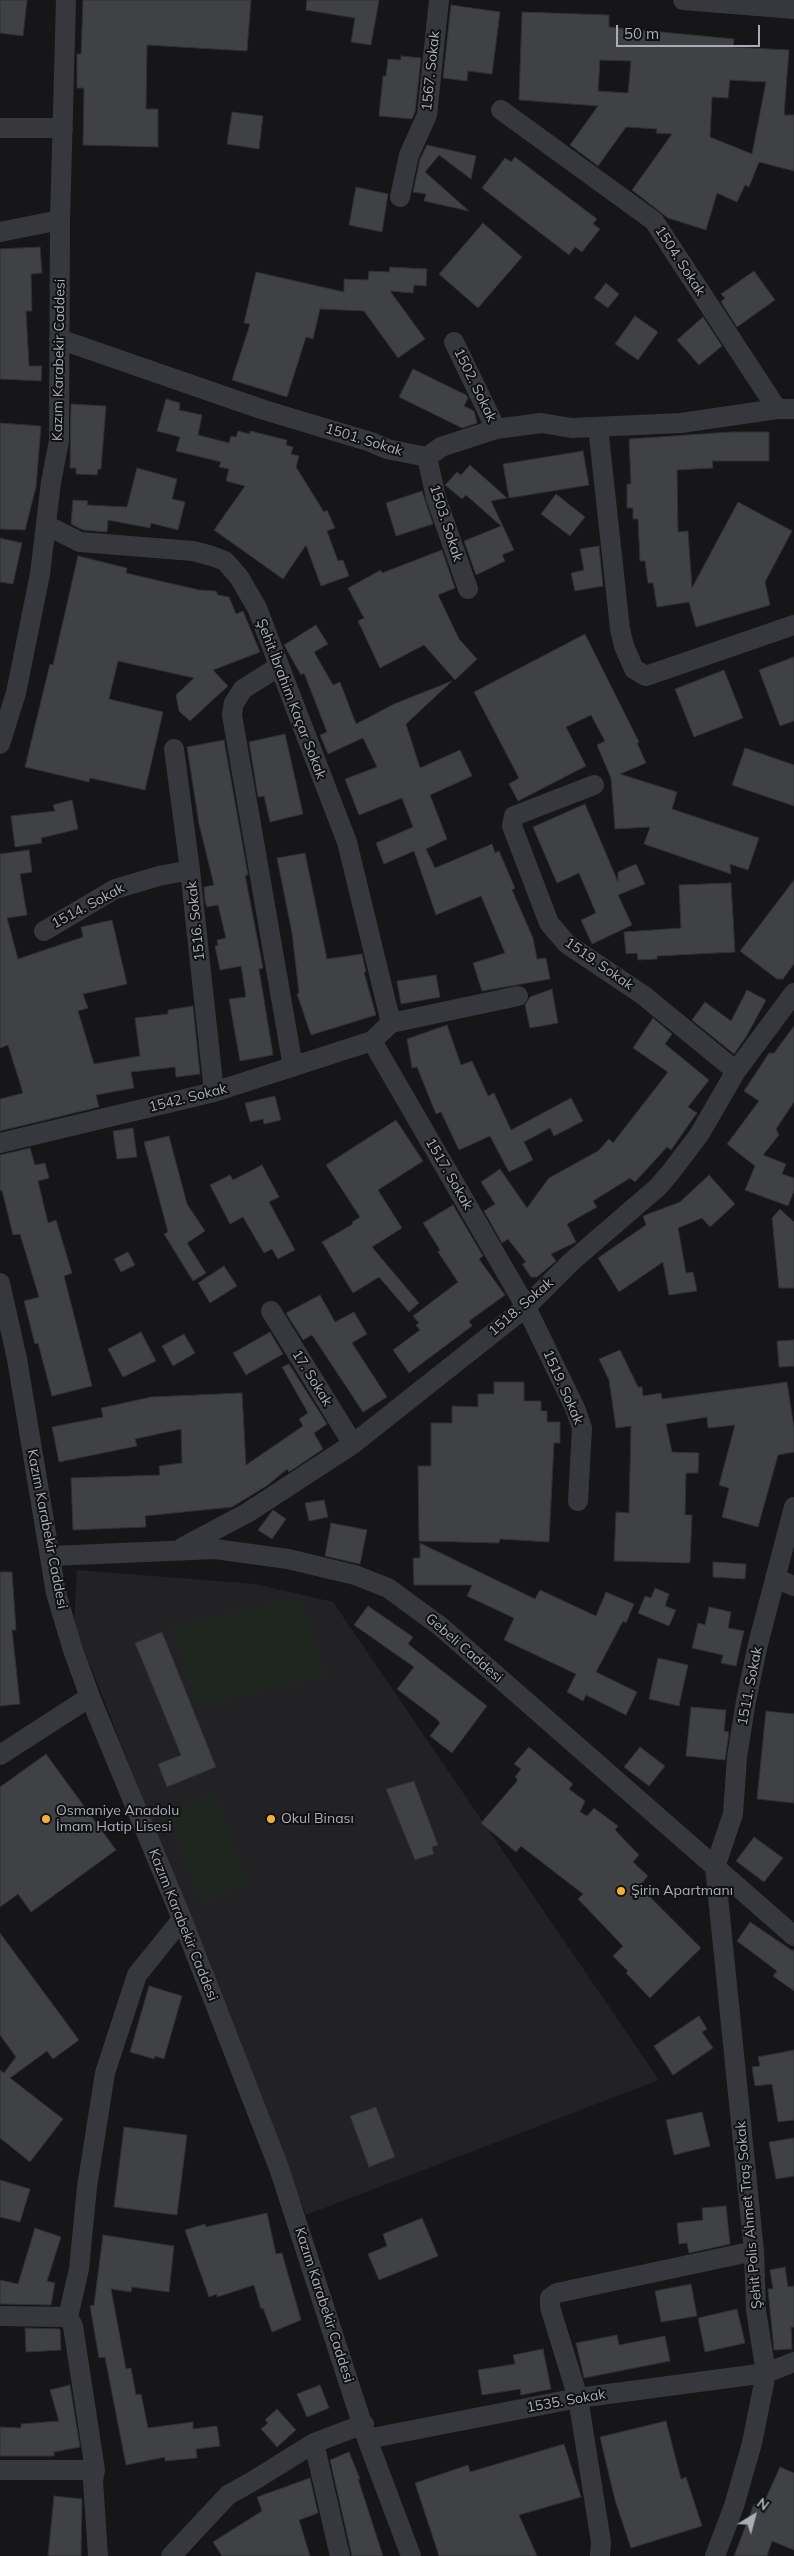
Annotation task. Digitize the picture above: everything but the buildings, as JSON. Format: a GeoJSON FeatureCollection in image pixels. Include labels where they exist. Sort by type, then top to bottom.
{"type":"FeatureCollection","features":[{"type":"Feature","properties":{"kind":"street","name":"Kazım Karabekir Caddesi"},"geometry":{"type":"LineString","coordinates":[[0,744],[16,693],[40,574],[51,482],[59,441],[60,220],[66,0]]}},
{"type":"Feature","properties":{"kind":"street","name":"1567. Sokak"},"geometry":{"type":"LineString","coordinates":[[400,197],[408,155],[427,115],[439,0]]}},
{"type":"Feature","properties":{"kind":"street"},"geometry":{"type":"LineString","coordinates":[[683,0],[794,9]]}},
{"type":"Feature","properties":{"kind":"street","name":"1504. Sokak"},"geometry":{"type":"LineString","coordinates":[[501,110],[654,221],[786,409]]}},
{"type":"Feature","properties":{"kind":"street"},"geometry":{"type":"LineString","coordinates":[[0,128],[63,128]]}},
{"type":"Feature","properties":{"kind":"street"},"geometry":{"type":"LineString","coordinates":[[0,232],[60,220]]}},
{"type":"Feature","properties":{"kind":"street","name":"1501. Sokak"},"geometry":{"type":"LineString","coordinates":[[59,339],[264,410],[370,442],[387,449],[427,456]]}},
{"type":"Feature","properties":{"kind":"street","name":"1502. Sokak"},"geometry":{"type":"LineString","coordinates":[[454,342],[496,428]]}},
{"type":"Feature","properties":{"kind":"street"},"geometry":{"type":"LineString","coordinates":[[427,456],[440,447],[496,428],[542,424],[572,428],[681,423],[786,409]]}},
{"type":"Feature","properties":{"kind":"street"},"geometry":{"type":"LineString","coordinates":[[598,426],[620,629],[624,646],[634,669],[646,676],[794,625]]}},
{"type":"Feature","properties":{"kind":"street","name":"1503. Sokak"},"geometry":{"type":"LineString","coordinates":[[427,456],[436,498],[468,589]]}},
{"type":"Feature","properties":{"kind":"street","name":"Şehit İbrahim Kaçar Sokak"},"geometry":{"type":"LineString","coordinates":[[46,525],[80,542],[193,551],[226,561],[239,577],[257,608],[278,667],[347,842],[391,1023]]}},
{"type":"Feature","properties":{"kind":"street"},"geometry":{"type":"LineString","coordinates":[[278,667],[243,689],[234,703],[232,715],[293,1067]]}},
{"type":"Feature","properties":{"kind":"street","name":"1516. Sokak"},"geometry":{"type":"LineString","coordinates":[[174,749],[190,870],[214,1092]]}},
{"type":"Feature","properties":{"kind":"street","name":"1519. Sokak"},"geometry":{"type":"LineString","coordinates":[[594,785],[514,816],[512,826],[549,923],[566,944],[643,995],[736,1071]]}},
{"type":"Feature","properties":{"kind":"street","name":"1514. Sokak"},"geometry":{"type":"LineString","coordinates":[[44,930],[115,889],[159,876],[190,870]]}},
{"type":"Feature","properties":{"kind":"street","name":"1518. Sokak"},"geometry":{"type":"LineString","coordinates":[[178,1549],[247,1513],[353,1444],[526,1307],[578,1256],[658,1187],[699,1135],[736,1071],[794,993]]}},
{"type":"Feature","properties":{"kind":"street"},"geometry":{"type":"LineString","coordinates":[[372,1041],[391,1023],[518,996]]}},
{"type":"Feature","properties":{"kind":"street","name":"1542. Sokak"},"geometry":{"type":"LineString","coordinates":[[0,1143],[214,1092],[372,1041]]}},
{"type":"Feature","properties":{"kind":"street","name":"1517. Sokak"},"geometry":{"type":"LineString","coordinates":[[372,1041],[526,1307]]}},
{"type":"Feature","properties":{"kind":"street","name":"Kazım Karabekir Caddesi"},"geometry":{"type":"LineString","coordinates":[[0,1283],[9,1360],[51,1556],[56,1593],[90,1697],[182,1919],[279,2168],[365,2431],[411,2556]]}},
{"type":"Feature","properties":{"kind":"street","name":"1519. Sokak"},"geometry":{"type":"LineString","coordinates":[[526,1307],[575,1408],[582,1428],[578,1501]]}},
{"type":"Feature","properties":{"kind":"street","name":"17. Sokak"},"geometry":{"type":"LineString","coordinates":[[271,1312],[353,1444]]}},
{"type":"Feature","properties":{"kind":"street","name":"1511. Sokak"},"geometry":{"type":"LineString","coordinates":[[715,1867],[732,1814],[737,1757],[746,1701],[794,1507]]}},
{"type":"Feature","properties":{"kind":"street","name":"Gebeli Caddesi"},"geometry":{"type":"LineString","coordinates":[[51,1556],[178,1549],[215,1549],[288,1559],[355,1575],[388,1588],[440,1626],[794,1936]]}},
{"type":"Feature","properties":{"kind":"street"},"geometry":{"type":"LineString","coordinates":[[776,1578],[794,1586]]}},
{"type":"Feature","properties":{"kind":"street"},"geometry":{"type":"LineString","coordinates":[[0,1755],[90,1697]]}},
{"type":"Feature","properties":{"kind":"street","name":"Şehit Polis Ahmet Traş Sokak"},"geometry":{"type":"LineString","coordinates":[[715,1867],[754,2251],[756,2310],[766,2373],[752,2443],[734,2506],[715,2556]]}},
{"type":"Feature","properties":{"kind":"street"},"geometry":{"type":"LineString","coordinates":[[98,2556],[93,2481],[96,2470],[74,2326],[68,2317],[79,2269],[104,2073],[138,1975],[182,1919]]}},
{"type":"Feature","properties":{"kind":"street"},"geometry":{"type":"LineString","coordinates":[[600,2556],[601,2542],[578,2398],[550,2307],[550,2298],[557,2293],[754,2251]]}},
{"type":"Feature","properties":{"kind":"street"},"geometry":{"type":"LineString","coordinates":[[0,2316],[68,2317]]}},
{"type":"Feature","properties":{"kind":"street","name":"1535. Sokak"},"geometry":{"type":"LineString","coordinates":[[171,2556],[228,2495],[314,2443],[365,2431],[578,2398],[766,2373],[794,2362]]}},
{"type":"Feature","properties":{"kind":"street"},"geometry":{"type":"LineString","coordinates":[[314,2443],[340,2556]]}},
{"type":"Feature","properties":{"kind":"street"},"geometry":{"type":"LineString","coordinates":[[0,2470],[96,2470]]}},
{"type":"Feature","properties":{"kind":"shaded area"},"geometry":{"type":"Polygon","coordinates":[[[77,1570],[255,1584],[333,1602],[659,2080],[306,2215],[74,1624],[77,1570]]]}},
{"type":"Feature","properties":{"kind":"shaded area"},"geometry":{"type":"Polygon","coordinates":[[[301,1598],[326,1676],[199,1707],[170,1626],[301,1598]]]}},
{"type":"Feature","properties":{"kind":"shaded area"},"geometry":{"type":"Polygon","coordinates":[[[216,1793],[248,1885],[200,1903],[167,1811],[216,1793]]]}},
{"type":"Feature","properties":{"kind":"place","name":"Osmaniye Anadolu İmam Hatip Lisesi"},"geometry":{"type":"Point","coordinates":[46,1819]}},
{"type":"Feature","properties":{"kind":"place","name":"Okul Binası"},"geometry":{"type":"Point","coordinates":[271,1819]}},
{"type":"Feature","properties":{"kind":"place","name":"Şirin Apartmanı"},"geometry":{"type":"Point","coordinates":[621,1891]}}]}
